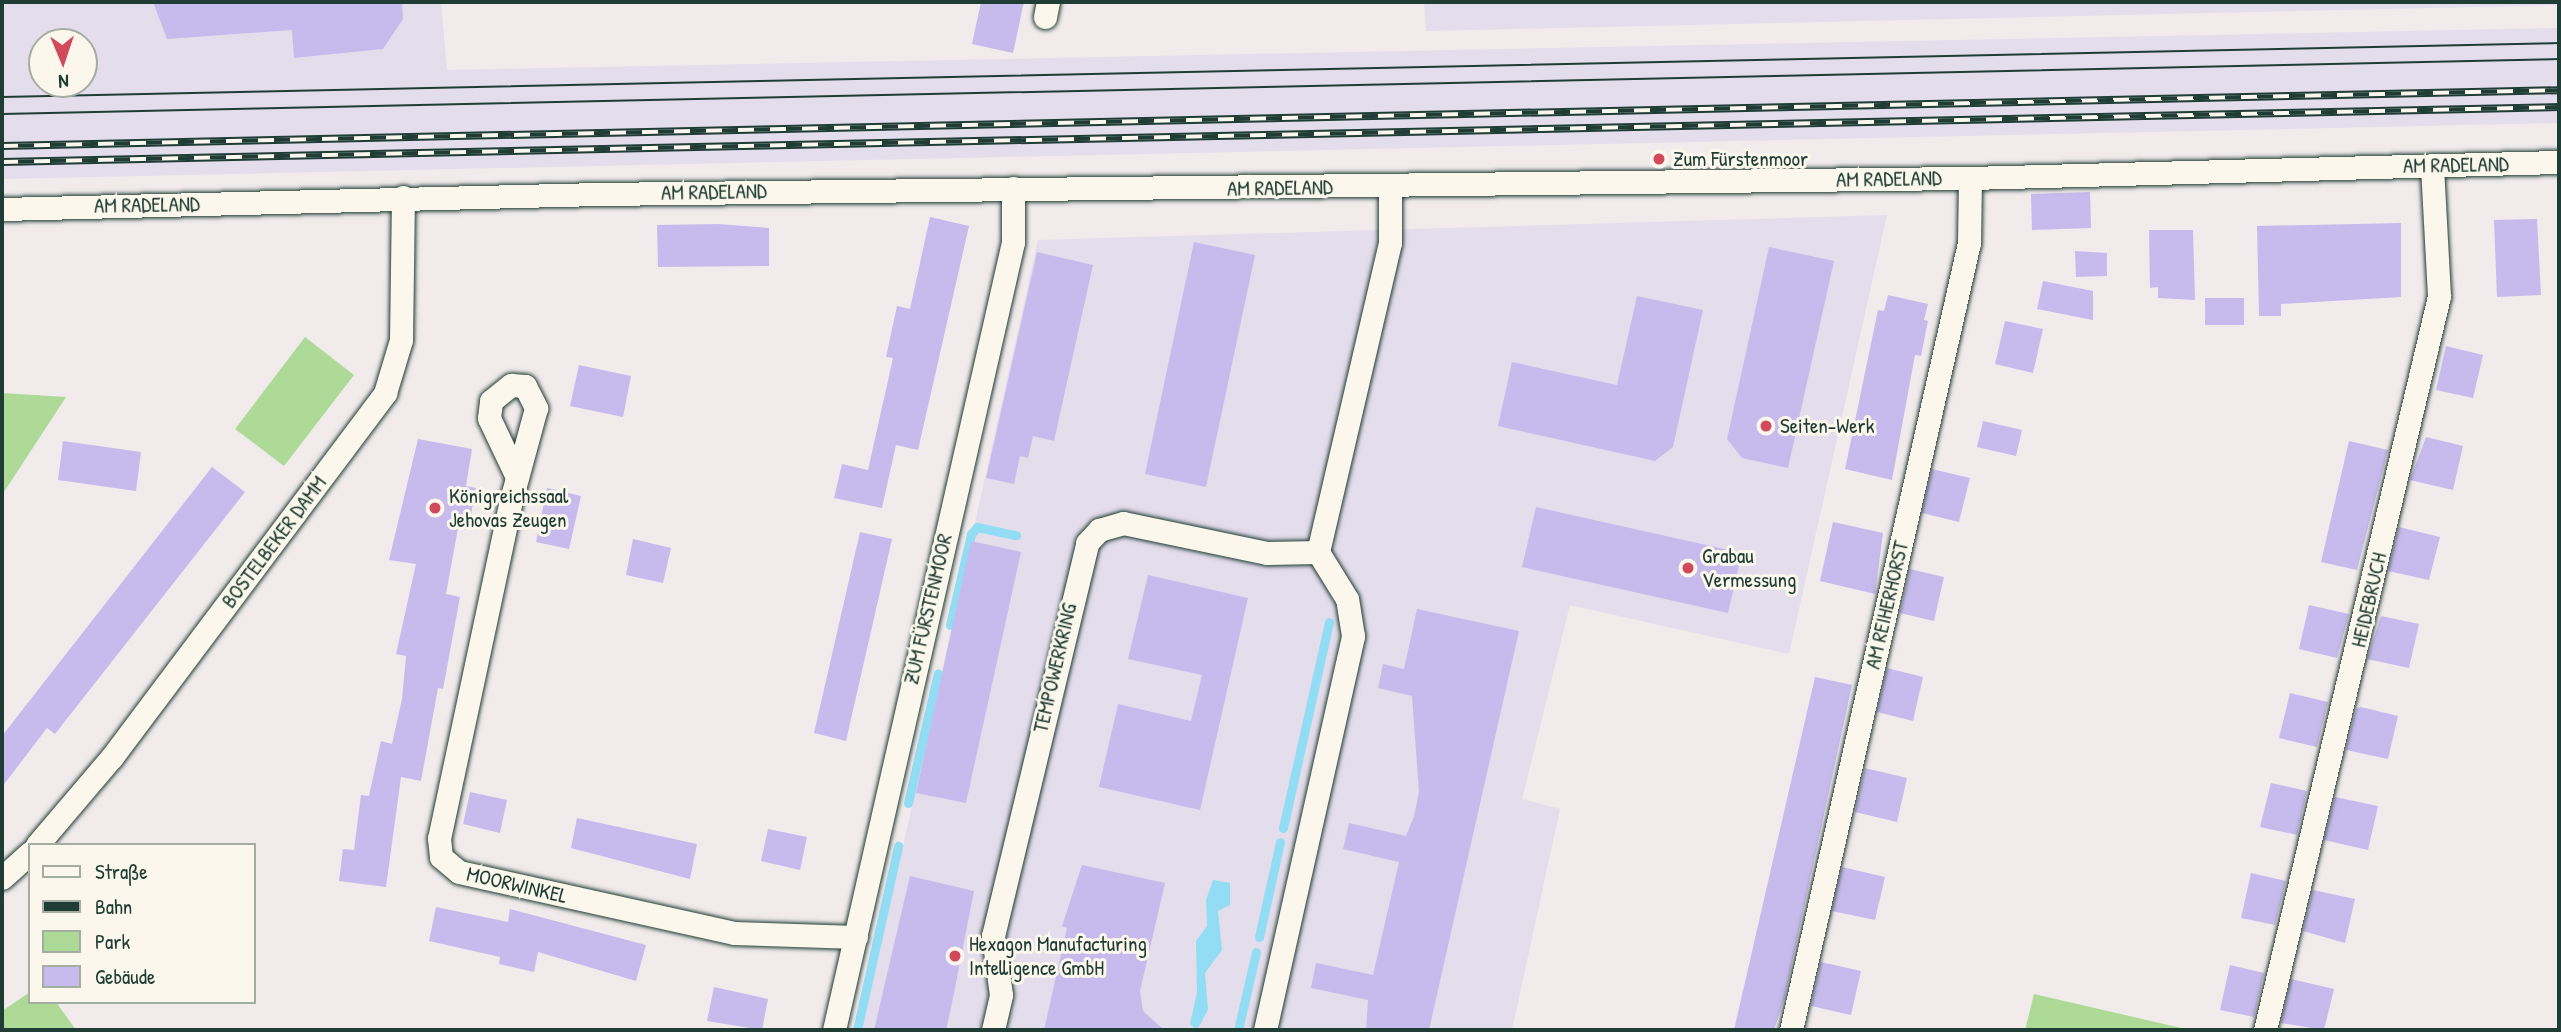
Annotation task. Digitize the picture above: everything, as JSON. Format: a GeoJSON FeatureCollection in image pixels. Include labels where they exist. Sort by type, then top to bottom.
{"type":"FeatureCollection","features":[{"type":"Feature","properties":{"kind":"street","name":"AM RADELAND"},"geometry":{"type":"LineString","coordinates":[[2,209],[403,198],[1013,188],[1390,187],[1970,178],[2559,162]]}},
{"type":"Feature","properties":{"kind":"street","name":"HEIDEBRUCH"},"geometry":{"type":"LineString","coordinates":[[2265,1030],[2439,296],[2432,165]]}},
{"type":"Feature","properties":{"kind":"street","name":"AM REIHERHORST"},"geometry":{"type":"LineString","coordinates":[[1791,1030],[1969,243],[1970,178]]}},
{"type":"Feature","properties":{"kind":"street"},"geometry":{"type":"LineString","coordinates":[[1265,1030],[1353,636],[1347,599],[1318,552],[1390,243],[1390,187]]}},
{"type":"Feature","properties":{"kind":"street","name":"ZUM FÜRSTENMOOR"},"geometry":{"type":"LineString","coordinates":[[834,1030],[1013,242],[1013,188]]}},
{"type":"Feature","properties":{"kind":"street","name":"BOSTELBEKER DAMM"},"geometry":{"type":"LineString","coordinates":[[39,843],[112,757],[385,393],[401,340],[403,198]]}},
{"type":"Feature","properties":{"kind":"street","name":"MOORWINKEL"},"geometry":{"type":"LineString","coordinates":[[517,477],[439,838],[441,857],[459,872],[734,933],[856,937]]}},
{"type":"Feature","properties":{"kind":"street","name":"TEMPOWERKRING"},"geometry":{"type":"LineString","coordinates":[[993,1030],[1001,996],[993,936],[1087,543],[1099,530],[1123,523],[1268,553],[1318,552]]}},
{"type":"Feature","properties":{"kind":"street"},"geometry":{"type":"LineString","coordinates":[[2,878],[28,855]]}},
{"type":"Feature","properties":{"kind":"shaded area"},"geometry":{"type":"Polygon","coordinates":[[[2,2],[441,2],[447,70],[2559,28],[2559,123],[2,179],[2,2]]]}},
{"type":"Feature","properties":{"kind":"shaded area"},"geometry":{"type":"Polygon","coordinates":[[[1424,2],[2559,2],[2559,5],[1426,31],[1424,2]]]}},
{"type":"Feature","properties":{"kind":"shaded area"},"geometry":{"type":"Polygon","coordinates":[[[1887,215],[1789,654],[1570,605],[1522,799],[1560,809],[1512,1030],[862,1030],[1038,240],[1887,215]]]}},
{"type":"Feature","properties":{"kind":"green space"},"geometry":{"type":"Polygon","coordinates":[[[305,337],[354,375],[284,466],[235,429],[305,337]]]}},
{"type":"Feature","properties":{"kind":"green space"},"geometry":{"type":"Polygon","coordinates":[[[2,393],[66,397],[2,495],[2,393]]]}},
{"type":"Feature","properties":{"kind":"green space"},"geometry":{"type":"Polygon","coordinates":[[[28,993],[28,1004],[57,1004],[76,1030],[2,1030],[2,1011],[28,993]]]}},
{"type":"Feature","properties":{"kind":"green space"},"geometry":{"type":"Polygon","coordinates":[[[2034,994],[2190,1030],[2025,1030],[2034,994]]]}},
{"type":"Feature","properties":{"kind":"water"},"geometry":{"type":"Polygon","coordinates":[[[1213,880],[1230,883],[1230,905],[1218,911],[1222,950],[1205,973],[1208,1010],[1197,1030],[1190,1024],[1197,992],[1196,941],[1207,926],[1206,900],[1213,880]]]}},
{"type":"Feature","properties":{"kind":"building"},"geometry":{"type":"Polygon","coordinates":[[[153,2],[402,2],[403,19],[383,49],[294,58],[292,30],[167,39],[153,2]]]}},
{"type":"Feature","properties":{"kind":"building"},"geometry":{"type":"Polygon","coordinates":[[[981,2],[1024,2],[1013,53],[972,44],[981,2]]]}},
{"type":"Feature","properties":{"kind":"building"},"geometry":{"type":"Polygon","coordinates":[[[2090,192],[2091,228],[2032,230],[2031,194],[2090,192]]]}},
{"type":"Feature","properties":{"kind":"building"},"geometry":{"type":"Polygon","coordinates":[[[930,217],[969,226],[918,450],[896,445],[882,508],[834,498],[842,464],[868,470],[893,358],[886,357],[897,306],[910,309],[930,217]]]}},
{"type":"Feature","properties":{"kind":"building"},"geometry":{"type":"Polygon","coordinates":[[[2537,219],[2541,295],[2497,297],[2494,220],[2537,219]]]}},
{"type":"Feature","properties":{"kind":"building"},"geometry":{"type":"Polygon","coordinates":[[[2401,223],[2401,297],[2281,304],[2281,316],[2259,316],[2257,226],[2401,223]]]}},
{"type":"Feature","properties":{"kind":"building"},"geometry":{"type":"Polygon","coordinates":[[[718,224],[769,228],[769,266],[658,267],[657,225],[718,224]]]}},
{"type":"Feature","properties":{"kind":"building"},"geometry":{"type":"Polygon","coordinates":[[[2149,230],[2193,230],[2195,300],[2158,298],[2158,287],[2150,288],[2149,230]]]}},
{"type":"Feature","properties":{"kind":"building"},"geometry":{"type":"Polygon","coordinates":[[[1194,242],[1255,255],[1206,487],[1145,474],[1194,242]]]}},
{"type":"Feature","properties":{"kind":"building"},"geometry":{"type":"Polygon","coordinates":[[[1769,247],[1834,261],[1788,468],[1742,458],[1727,439],[1769,247]]]}},
{"type":"Feature","properties":{"kind":"building"},"geometry":{"type":"Polygon","coordinates":[[[2075,251],[2107,253],[2107,276],[2076,277],[2075,251]]]}},
{"type":"Feature","properties":{"kind":"building"},"geometry":{"type":"Polygon","coordinates":[[[1037,252],[1093,265],[1054,441],[1033,436],[1028,458],[1020,456],[1014,484],[986,478],[1037,252]]]}},
{"type":"Feature","properties":{"kind":"building"},"geometry":{"type":"Polygon","coordinates":[[[2043,281],[2093,291],[2093,320],[2037,309],[2043,281]]]}},
{"type":"Feature","properties":{"kind":"building"},"geometry":{"type":"Polygon","coordinates":[[[1888,295],[1928,304],[1924,320],[1928,321],[1921,356],[1915,355],[1892,480],[1845,469],[1878,310],[1884,311],[1888,295]]]}},
{"type":"Feature","properties":{"kind":"building"},"geometry":{"type":"Polygon","coordinates":[[[1637,296],[1703,310],[1673,447],[1655,461],[1498,426],[1512,362],[1617,385],[1637,296]]]}},
{"type":"Feature","properties":{"kind":"building"},"geometry":{"type":"Polygon","coordinates":[[[2205,298],[2244,298],[2244,325],[2205,325],[2205,298]]]}},
{"type":"Feature","properties":{"kind":"building"},"geometry":{"type":"Polygon","coordinates":[[[2005,321],[2043,329],[2033,373],[1995,364],[2005,321]]]}},
{"type":"Feature","properties":{"kind":"building"},"geometry":{"type":"Polygon","coordinates":[[[2446,346],[2483,355],[2473,398],[2436,390],[2446,346]]]}},
{"type":"Feature","properties":{"kind":"building"},"geometry":{"type":"Polygon","coordinates":[[[579,365],[631,376],[623,417],[570,406],[579,365]]]}},
{"type":"Feature","properties":{"kind":"building"},"geometry":{"type":"Polygon","coordinates":[[[1983,421],[2022,430],[2016,456],[1977,447],[1983,421]]]}},
{"type":"Feature","properties":{"kind":"building"},"geometry":{"type":"Polygon","coordinates":[[[2426,437],[2463,446],[2453,490],[2410,480],[2426,437]]]}},
{"type":"Feature","properties":{"kind":"building"},"geometry":{"type":"Polygon","coordinates":[[[418,439],[472,449],[466,486],[476,488],[468,530],[458,528],[446,594],[460,597],[443,689],[438,688],[421,781],[401,777],[386,887],[339,881],[343,849],[354,850],[361,795],[369,796],[381,741],[392,744],[402,699],[406,656],[396,654],[416,564],[389,560],[418,439]]]}},
{"type":"Feature","properties":{"kind":"building"},"geometry":{"type":"Polygon","coordinates":[[[63,441],[141,452],[136,491],[58,480],[63,441]]]}},
{"type":"Feature","properties":{"kind":"building"},"geometry":{"type":"Polygon","coordinates":[[[2349,441],[2388,450],[2357,570],[2321,562],[2349,441]]]}},
{"type":"Feature","properties":{"kind":"building"},"geometry":{"type":"Polygon","coordinates":[[[212,467],[245,492],[55,734],[47,728],[2,787],[2,736],[212,467]]]}},
{"type":"Feature","properties":{"kind":"building"},"geometry":{"type":"Polygon","coordinates":[[[1932,469],[1970,478],[1959,522],[1922,513],[1932,469]]]}},
{"type":"Feature","properties":{"kind":"building"},"geometry":{"type":"Polygon","coordinates":[[[547,488],[581,496],[569,549],[536,542],[547,488]]]}},
{"type":"Feature","properties":{"kind":"building"},"geometry":{"type":"Polygon","coordinates":[[[1536,507],[1742,553],[1728,613],[1522,567],[1536,507]]]}},
{"type":"Feature","properties":{"kind":"building"},"geometry":{"type":"Polygon","coordinates":[[[1833,522],[1883,533],[1875,594],[1820,581],[1833,522]]]}},
{"type":"Feature","properties":{"kind":"building"},"geometry":{"type":"Polygon","coordinates":[[[2399,527],[2440,537],[2429,580],[2388,571],[2399,527]]]}},
{"type":"Feature","properties":{"kind":"building"},"geometry":{"type":"Polygon","coordinates":[[[860,532],[892,539],[846,741],[814,733],[860,532]]]}},
{"type":"Feature","properties":{"kind":"building"},"geometry":{"type":"Polygon","coordinates":[[[633,539],[671,548],[663,583],[626,575],[633,539]]]}},
{"type":"Feature","properties":{"kind":"building"},"geometry":{"type":"Polygon","coordinates":[[[971,541],[1021,552],[966,803],[916,793],[971,541]]]}},
{"type":"Feature","properties":{"kind":"building"},"geometry":{"type":"Polygon","coordinates":[[[1910,569],[1944,577],[1934,621],[1900,613],[1910,569]]]}},
{"type":"Feature","properties":{"kind":"building"},"geometry":{"type":"Polygon","coordinates":[[[1148,575],[1248,598],[1200,810],[1099,787],[1118,704],[1191,721],[1202,675],[1128,659],[1148,575]]]}},
{"type":"Feature","properties":{"kind":"building"},"geometry":{"type":"Polygon","coordinates":[[[2309,605],[2349,614],[2337,658],[2299,649],[2309,605]]]}},
{"type":"Feature","properties":{"kind":"building"},"geometry":{"type":"Polygon","coordinates":[[[1417,609],[1519,631],[1429,1030],[1366,1030],[1368,1000],[1311,988],[1316,963],[1373,975],[1399,862],[1343,849],[1349,823],[1406,836],[1414,816],[1419,792],[1412,696],[1378,688],[1383,664],[1404,669],[1417,609]]]}},
{"type":"Feature","properties":{"kind":"building"},"geometry":{"type":"Polygon","coordinates":[[[2381,616],[2419,624],[2409,668],[2367,659],[2381,616]]]}},
{"type":"Feature","properties":{"kind":"building"},"geometry":{"type":"Polygon","coordinates":[[[1887,668],[1923,677],[1913,721],[1877,712],[1887,668]]]}},
{"type":"Feature","properties":{"kind":"building"},"geometry":{"type":"Polygon","coordinates":[[[1815,677],[1852,685],[1784,1000],[1774,1030],[1734,1030],[1815,677]]]}},
{"type":"Feature","properties":{"kind":"building"},"geometry":{"type":"Polygon","coordinates":[[[2290,693],[2328,702],[2317,747],[2279,738],[2290,693]]]}},
{"type":"Feature","properties":{"kind":"building"},"geometry":{"type":"Polygon","coordinates":[[[2361,707],[2398,716],[2388,759],[2346,750],[2356,709],[2361,707]]]}},
{"type":"Feature","properties":{"kind":"building"},"geometry":{"type":"Polygon","coordinates":[[[1865,768],[1907,778],[1897,822],[1855,812],[1865,768]]]}},
{"type":"Feature","properties":{"kind":"building"},"geometry":{"type":"Polygon","coordinates":[[[2271,783],[2307,791],[2297,835],[2260,827],[2271,783]]]}},
{"type":"Feature","properties":{"kind":"building"},"geometry":{"type":"Polygon","coordinates":[[[470,792],[507,800],[500,833],[463,824],[470,792]]]}},
{"type":"Feature","properties":{"kind":"building"},"geometry":{"type":"Polygon","coordinates":[[[2335,797],[2378,806],[2368,850],[2324,840],[2335,797]]]}},
{"type":"Feature","properties":{"kind":"building"},"geometry":{"type":"Polygon","coordinates":[[[577,818],[697,844],[690,879],[571,848],[577,818]]]}},
{"type":"Feature","properties":{"kind":"building"},"geometry":{"type":"Polygon","coordinates":[[[768,829],[807,837],[800,870],[761,861],[768,829]]]}},
{"type":"Feature","properties":{"kind":"building"},"geometry":{"type":"Polygon","coordinates":[[[1082,865],[1165,883],[1140,991],[1143,1011],[1164,1030],[1044,1030],[1067,928],[1062,926],[1082,865]]]}},
{"type":"Feature","properties":{"kind":"building"},"geometry":{"type":"Polygon","coordinates":[[[1842,867],[1885,877],[1875,920],[1832,911],[1842,867]]]}},
{"type":"Feature","properties":{"kind":"building"},"geometry":{"type":"Polygon","coordinates":[[[2251,873],[2286,881],[2275,925],[2241,918],[2251,873]]]}},
{"type":"Feature","properties":{"kind":"building"},"geometry":{"type":"Polygon","coordinates":[[[910,876],[974,891],[946,1030],[874,1030],[910,876]]]}},
{"type":"Feature","properties":{"kind":"building"},"geometry":{"type":"Polygon","coordinates":[[[2313,890],[2355,899],[2345,943],[2303,931],[2313,890]]]}},
{"type":"Feature","properties":{"kind":"building"},"geometry":{"type":"Polygon","coordinates":[[[436,907],[508,922],[510,909],[646,945],[636,981],[538,952],[534,972],[499,964],[500,957],[429,941],[436,907]]]}},
{"type":"Feature","properties":{"kind":"building"},"geometry":{"type":"Polygon","coordinates":[[[1821,962],[1861,971],[1851,1015],[1811,1006],[1821,962]]]}},
{"type":"Feature","properties":{"kind":"building"},"geometry":{"type":"Polygon","coordinates":[[[2230,965],[2264,973],[2254,1017],[2220,1010],[2230,965]]]}},
{"type":"Feature","properties":{"kind":"building"},"geometry":{"type":"Polygon","coordinates":[[[2291,979],[2334,989],[2324,1030],[2281,1023],[2291,979]]]}},
{"type":"Feature","properties":{"kind":"building"},"geometry":{"type":"Polygon","coordinates":[[[714,987],[768,999],[762,1030],[707,1021],[714,987]]]}},
{"type":"Feature","properties":{"kind":"waterway"},"geometry":{"type":"LineString","coordinates":[[950,625],[971,534],[977,527],[1016,535]]}},
{"type":"Feature","properties":{"kind":"waterway"},"geometry":{"type":"LineString","coordinates":[[1283,828],[1329,622]]}},
{"type":"Feature","properties":{"kind":"waterway"},"geometry":{"type":"LineString","coordinates":[[908,803],[938,673]]}},
{"type":"Feature","properties":{"kind":"waterway"},"geometry":{"type":"LineString","coordinates":[[1259,937],[1280,842]]}},
{"type":"Feature","properties":{"kind":"waterway"},"geometry":{"type":"LineString","coordinates":[[857,1030],[898,846]]}},
{"type":"Feature","properties":{"kind":"waterway"},"geometry":{"type":"LineString","coordinates":[[1238,1030],[1256,952]]}},
{"type":"Feature","properties":{"kind":"tram line"},"geometry":{"type":"LineString","coordinates":[[2,97],[2559,43]]}},
{"type":"Feature","properties":{"kind":"tram line"},"geometry":{"type":"LineString","coordinates":[[2,114],[2559,59]]}},
{"type":"Feature","properties":{"kind":"railway"},"geometry":{"type":"LineString","coordinates":[[2,146],[2559,90]]}},
{"type":"Feature","properties":{"kind":"railway"},"geometry":{"type":"LineString","coordinates":[[2,162],[2559,107]]}},
{"type":"Feature","properties":{"kind":"place","name":"Zum Fürstenmoor"},"geometry":{"type":"Point","coordinates":[1659,159]}},
{"type":"Feature","properties":{"kind":"place","name":"Seiten-Werk"},"geometry":{"type":"Point","coordinates":[1766,426]}},
{"type":"Feature","properties":{"kind":"place","name":"Königreichssaal Jehovas Zeugen"},"geometry":{"type":"Point","coordinates":[435,508]}},
{"type":"Feature","properties":{"kind":"place","name":"Grabau Vermessung"},"geometry":{"type":"Point","coordinates":[1688,568]}},
{"type":"Feature","properties":{"kind":"place","name":"Hexagon Manufacturing Intelligence GmbH"},"geometry":{"type":"Point","coordinates":[955,956]}}]}
